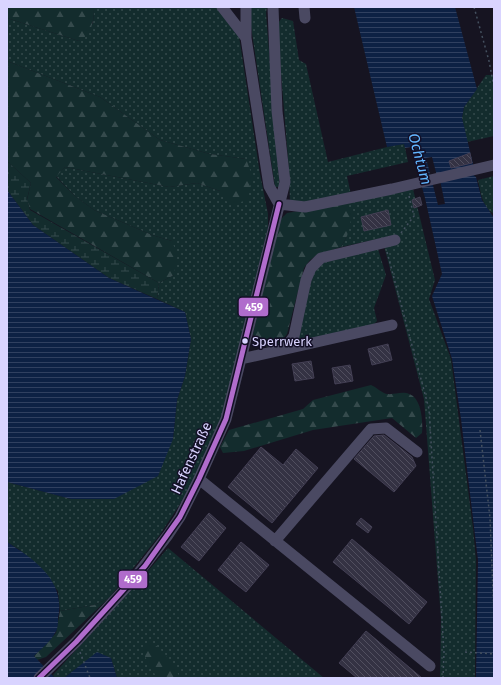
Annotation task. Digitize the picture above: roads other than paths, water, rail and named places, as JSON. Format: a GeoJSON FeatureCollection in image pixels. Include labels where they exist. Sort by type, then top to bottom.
{"type":"FeatureCollection","features":[{"type":"Feature","properties":{"kind":"street"},"geometry":{"type":"LineString","coordinates":[[222,7],[246,38]]}},
{"type":"Feature","properties":{"kind":"street"},"geometry":{"type":"LineString","coordinates":[[238,7],[246,25]]}},
{"type":"Feature","properties":{"kind":"street"},"geometry":{"type":"LineString","coordinates":[[246,7],[246,38],[270,186],[279,204],[305,207],[494,165]]}},
{"type":"Feature","properties":{"kind":"street","name":"Hafenstraße"},"geometry":{"type":"LineString","coordinates":[[39,678],[128,585],[152,556],[180,517],[221,432],[242,359],[252,310],[285,182],[277,111],[273,7]]}},
{"type":"Feature","properties":{"kind":"street"},"geometry":{"type":"LineString","coordinates":[[285,349],[294,336],[306,280],[311,268],[321,258],[395,240]]}},
{"type":"Feature","properties":{"kind":"street"},"geometry":{"type":"LineString","coordinates":[[242,359],[392,325]]}},
{"type":"Feature","properties":{"kind":"street"},"geometry":{"type":"LineString","coordinates":[[275,541],[371,429],[386,428],[417,452]]}},
{"type":"Feature","properties":{"kind":"street"},"geometry":{"type":"LineString","coordinates":[[199,480],[430,666]]}},
{"type":"Feature","properties":{"kind":"water","name":"Ochtum"},"geometry":{"type":"Polygon","coordinates":[[[354,7],[455,7],[477,89],[464,107],[462,118],[474,168],[437,176],[432,157],[426,158],[438,205],[445,204],[440,180],[471,173],[476,177],[482,200],[494,218],[494,678],[476,678],[478,560],[461,419],[452,359],[432,296],[442,274],[425,198],[411,147],[405,148],[404,144],[387,147],[354,7]]]}},
{"type":"Feature","properties":{"kind":"water"},"geometry":{"type":"Polygon","coordinates":[[[7,190],[33,225],[109,278],[185,312],[191,339],[185,376],[177,400],[173,439],[158,476],[114,499],[71,499],[7,482],[7,190]]]}},
{"type":"Feature","properties":{"kind":"water"},"geometry":{"type":"Polygon","coordinates":[[[7,542],[38,564],[53,582],[57,593],[59,605],[57,630],[51,639],[34,656],[55,678],[7,678],[7,542]]]}},
{"type":"Feature","properties":{"kind":"water"},"geometry":{"type":"Polygon","coordinates":[[[97,652],[111,658],[117,678],[64,678],[97,652]]]}},
{"type":"Feature","properties":{"kind":"place","name":"Sperrwerk"},"geometry":{"type":"Point","coordinates":[245,341]}}]}
